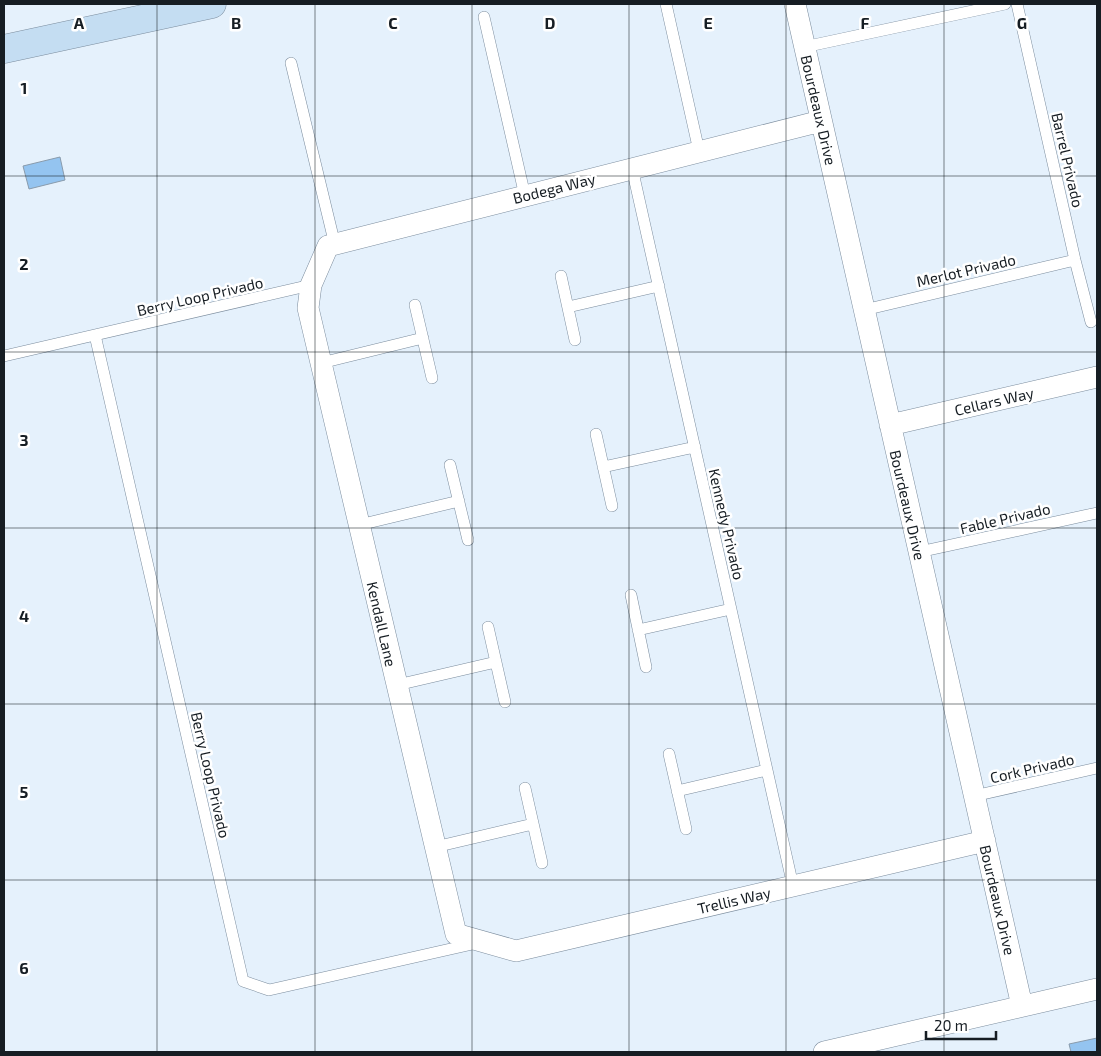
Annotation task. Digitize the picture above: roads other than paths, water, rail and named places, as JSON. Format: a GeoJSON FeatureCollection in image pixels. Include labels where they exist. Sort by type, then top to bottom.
{"type":"FeatureCollection","features":[{"type":"Feature","properties":{"kind":"main road"},"geometry":{"type":"LineString","coordinates":[[4,49],[212,4]]}},
{"type":"Feature","properties":{"kind":"street","name":"Bourdeaux Drive"},"geometry":{"type":"LineString","coordinates":[[795,4],[1022,1006]]}},
{"type":"Feature","properties":{"kind":"street","name":"Bodega Way"},"geometry":{"type":"LineString","coordinates":[[335,245],[821,121]]}},
{"type":"Feature","properties":{"kind":"street"},"geometry":{"type":"LineString","coordinates":[[311,285],[328,246],[335,245]]}},
{"type":"Feature","properties":{"kind":"street","name":"Kendall Lane"},"geometry":{"type":"LineString","coordinates":[[311,285],[308,308],[456,934],[483,942]]}},
{"type":"Feature","properties":{"kind":"street","name":"Cellars Way"},"geometry":{"type":"LineString","coordinates":[[890,425],[1097,377]]}},
{"type":"Feature","properties":{"kind":"street","name":"Trellis Way"},"geometry":{"type":"LineString","coordinates":[[483,942],[516,951],[984,841]]}},
{"type":"Feature","properties":{"kind":"street"},"geometry":{"type":"LineString","coordinates":[[824,1052],[1097,989]]}},
{"type":"Feature","properties":{"kind":"lane"},"geometry":{"type":"LineString","coordinates":[[666,4],[699,151]]}},
{"type":"Feature","properties":{"kind":"lane"},"geometry":{"type":"LineString","coordinates":[[804,47],[1005,4]]}},
{"type":"Feature","properties":{"kind":"lane","name":"Barrel Privado"},"geometry":{"type":"LineString","coordinates":[[1017,4],[1075,260],[1091,322]]}},
{"type":"Feature","properties":{"kind":"lane"},"geometry":{"type":"LineString","coordinates":[[484,17],[525,196]]}},
{"type":"Feature","properties":{"kind":"lane"},"geometry":{"type":"LineString","coordinates":[[291,63],[335,245]]}},
{"type":"Feature","properties":{"kind":"lane","name":"Kennedy Privado"},"geometry":{"type":"LineString","coordinates":[[632,168],[793,886]]}},
{"type":"Feature","properties":{"kind":"lane","name":"Merlot Privado"},"geometry":{"type":"LineString","coordinates":[[864,310],[1075,260]]}},
{"type":"Feature","properties":{"kind":"lane"},"geometry":{"type":"LineString","coordinates":[[561,276],[575,340]]}},
{"type":"Feature","properties":{"kind":"lane","name":"Berry Loop Privado"},"geometry":{"type":"LineString","coordinates":[[4,356],[311,285]]}},
{"type":"Feature","properties":{"kind":"lane"},"geometry":{"type":"LineString","coordinates":[[568,307],[659,286]]}},
{"type":"Feature","properties":{"kind":"lane"},"geometry":{"type":"LineString","coordinates":[[415,305],[432,378]]}},
{"type":"Feature","properties":{"kind":"lane","name":"Berry Loop Privado"},"geometry":{"type":"LineString","coordinates":[[95,335],[243,980],[269,990],[483,942]]}},
{"type":"Feature","properties":{"kind":"lane"},"geometry":{"type":"LineString","coordinates":[[321,363],[423,338]]}},
{"type":"Feature","properties":{"kind":"lane"},"geometry":{"type":"LineString","coordinates":[[596,434],[612,506]]}},
{"type":"Feature","properties":{"kind":"lane"},"geometry":{"type":"LineString","coordinates":[[603,468],[695,447]]}},
{"type":"Feature","properties":{"kind":"lane"},"geometry":{"type":"LineString","coordinates":[[450,465],[468,540]]}},
{"type":"Feature","properties":{"kind":"lane"},"geometry":{"type":"LineString","coordinates":[[359,525],[459,501]]}},
{"type":"Feature","properties":{"kind":"lane","name":"Fable Privado"},"geometry":{"type":"LineString","coordinates":[[919,552],[1097,513]]}},
{"type":"Feature","properties":{"kind":"lane"},"geometry":{"type":"LineString","coordinates":[[631,595],[646,667]]}},
{"type":"Feature","properties":{"kind":"lane"},"geometry":{"type":"LineString","coordinates":[[638,630],[731,609]]}},
{"type":"Feature","properties":{"kind":"lane"},"geometry":{"type":"LineString","coordinates":[[488,628],[505,702]]}},
{"type":"Feature","properties":{"kind":"lane"},"geometry":{"type":"LineString","coordinates":[[397,685],[496,662]]}},
{"type":"Feature","properties":{"kind":"lane"},"geometry":{"type":"LineString","coordinates":[[669,754],[686,829]]}},
{"type":"Feature","properties":{"kind":"lane","name":"Cork Privado"},"geometry":{"type":"LineString","coordinates":[[974,796],[1097,768]]}},
{"type":"Feature","properties":{"kind":"lane"},"geometry":{"type":"LineString","coordinates":[[677,790],[767,770]]}},
{"type":"Feature","properties":{"kind":"lane"},"geometry":{"type":"LineString","coordinates":[[525,788],[542,863]]}},
{"type":"Feature","properties":{"kind":"lane"},"geometry":{"type":"LineString","coordinates":[[435,847],[533,824]]}}]}
